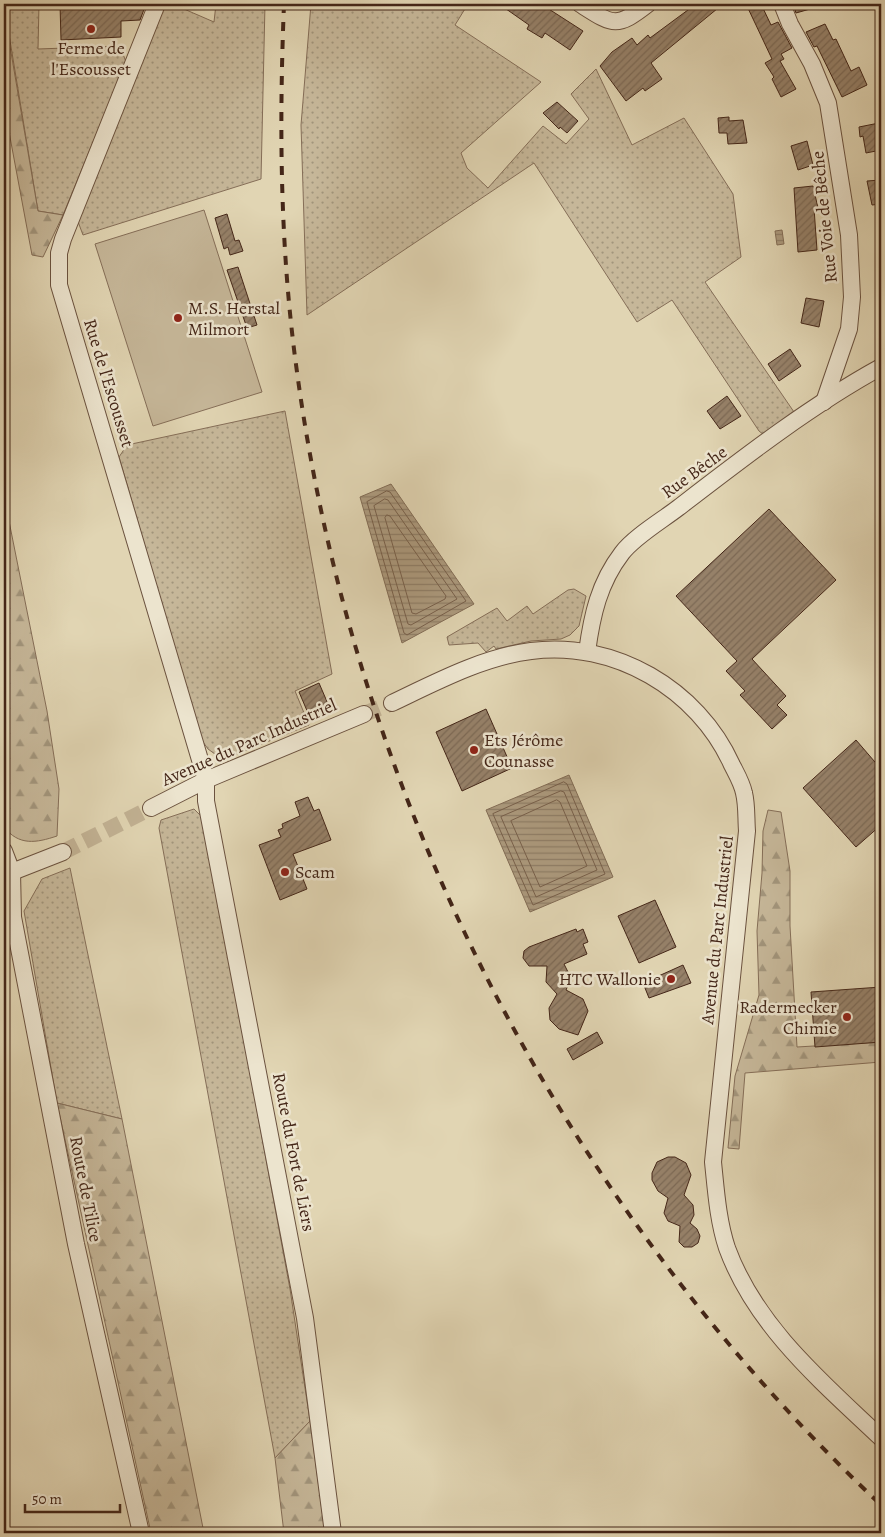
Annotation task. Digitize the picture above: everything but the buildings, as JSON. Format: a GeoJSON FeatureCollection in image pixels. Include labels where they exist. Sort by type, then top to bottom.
{"type":"FeatureCollection","features":[{"type":"Feature","properties":{"kind":"street","name":"Rue de l'Escousset"},"geometry":{"type":"LineString","coordinates":[[157,4],[63,239],[58,269],[59,285],[206,780]]}},
{"type":"Feature","properties":{"kind":"street"},"geometry":{"type":"LineString","coordinates":[[580,4],[603,18],[619,22],[629,18],[648,4]]}},
{"type":"Feature","properties":{"kind":"street","name":"Rue Voie de Bêche"},"geometry":{"type":"LineString","coordinates":[[782,4],[790,24],[812,64],[828,103],[849,235],[852,297],[849,329],[824,402]]}},
{"type":"Feature","properties":{"kind":"street","name":"Rue Bêche"},"geometry":{"type":"LineString","coordinates":[[587,652],[593,610],[604,579],[623,551],[699,492],[824,402],[881,368]]}},
{"type":"Feature","properties":{"kind":"street","name":"Avenue du Parc Industriel"},"geometry":{"type":"LineString","coordinates":[[392,702],[442,680],[514,654],[553,649],[587,652],[612,658],[657,678],[692,707],[723,744],[742,786],[747,831],[713,1162],[718,1206],[731,1256],[747,1292],[772,1330],[881,1438]]}},
{"type":"Feature","properties":{"kind":"street","name":"Avenue du Parc Industriel"},"geometry":{"type":"LineString","coordinates":[[151,808],[206,780],[364,714]]}},
{"type":"Feature","properties":{"kind":"street","name":"Route du Fort de Liers"},"geometry":{"type":"LineString","coordinates":[[206,780],[206,800],[305,1318],[333,1533]]}},
{"type":"Feature","properties":{"kind":"street","name":"Route de Tilice"},"geometry":{"type":"LineString","coordinates":[[4,851],[12,872],[13,917],[76,1244],[141,1533]]}},
{"type":"Feature","properties":{"kind":"street"},"geometry":{"type":"LineString","coordinates":[[12,872],[63,852]]}},
{"type":"Feature","properties":{"kind":"green space"},"geometry":{"type":"Polygon","coordinates":[[[4,4],[39,4],[38,49],[120,46],[126,62],[63,215],[38,211],[4,4]]]}},
{"type":"Feature","properties":{"kind":"green space"},"geometry":{"type":"Polygon","coordinates":[[[163,4],[184,9],[214,22],[216,4],[265,4],[261,179],[83,235],[77,219],[163,4]]]}},
{"type":"Feature","properties":{"kind":"green space"},"geometry":{"type":"Polygon","coordinates":[[[311,4],[468,4],[455,25],[541,82],[461,153],[467,168],[488,188],[543,126],[566,144],[589,119],[571,94],[596,69],[632,145],[684,118],[733,194],[741,257],[705,282],[794,412],[764,435],[759,431],[672,300],[637,322],[534,163],[307,315],[301,125],[311,4]]]}},
{"type":"Feature","properties":{"kind":"green space"},"geometry":{"type":"Polygon","coordinates":[[[4,11],[38,211],[63,215],[43,257],[32,255],[4,105],[4,11]]]}},
{"type":"Feature","properties":{"kind":"green space","name":"M.S. Herstal Milmort"},"geometry":{"type":"Polygon","coordinates":[[[204,210],[262,392],[153,426],[95,244],[204,210]]]}},
{"type":"Feature","properties":{"kind":"green space"},"geometry":{"type":"Polygon","coordinates":[[[285,411],[332,674],[295,691],[309,725],[237,754],[219,757],[208,749],[201,739],[119,457],[127,445],[285,411]]]}},
{"type":"Feature","properties":{"kind":"green space"},"geometry":{"type":"Polygon","coordinates":[[[4,496],[47,711],[59,789],[57,836],[35,841],[22,840],[4,827],[4,496]]]}},
{"type":"Feature","properties":{"kind":"green space"},"geometry":{"type":"Polygon","coordinates":[[[574,589],[586,596],[579,626],[570,635],[561,639],[531,641],[496,649],[494,646],[486,652],[478,643],[449,645],[447,637],[497,608],[507,621],[527,606],[533,614],[568,590],[574,589]]]}},
{"type":"Feature","properties":{"kind":"green space"},"geometry":{"type":"Polygon","coordinates":[[[194,809],[203,818],[290,1289],[310,1421],[275,1458],[159,828],[161,820],[194,809]]]}},
{"type":"Feature","properties":{"kind":"green space"},"geometry":{"type":"Polygon","coordinates":[[[768,810],[781,812],[790,871],[790,926],[797,1047],[881,1042],[881,1062],[745,1073],[739,1149],[728,1148],[735,1076],[759,995],[757,931],[762,873],[763,831],[768,810]]]}},
{"type":"Feature","properties":{"kind":"green space"},"geometry":{"type":"Polygon","coordinates":[[[70,868],[122,1119],[57,1103],[24,911],[42,879],[70,868]]]}},
{"type":"Feature","properties":{"kind":"green space"},"geometry":{"type":"Polygon","coordinates":[[[57,1103],[122,1119],[204,1533],[151,1533],[57,1103]]]}},
{"type":"Feature","properties":{"kind":"green space"},"geometry":{"type":"Polygon","coordinates":[[[310,1421],[325,1533],[284,1533],[275,1458],[310,1421]]]}},
{"type":"Feature","properties":{"kind":"water"},"geometry":{"type":"Polygon","coordinates":[[[782,230],[784,244],[777,245],[775,231],[782,230]]]}},
{"type":"Feature","properties":{"kind":"water"},"geometry":{"type":"Polygon","coordinates":[[[391,484],[474,604],[402,643],[360,497],[391,484]]]}},
{"type":"Feature","properties":{"kind":"water"},"geometry":{"type":"Polygon","coordinates":[[[569,775],[613,877],[530,912],[486,810],[569,775]]]}},
{"type":"Feature","properties":{"kind":"tunnel"},"geometry":{"type":"LineString","coordinates":[[364,714],[392,703]]}},
{"type":"Feature","properties":{"kind":"tunnel"},"geometry":{"type":"LineString","coordinates":[[63,852],[151,808]]}},
{"type":"Feature","properties":{"kind":"railway"},"geometry":{"type":"LineString","coordinates":[[284,4],[282,188],[287,280],[297,372],[326,532],[368,689],[424,841],[492,988],[573,1129],[665,1263],[768,1389],[881,1505]]}},
{"type":"Feature","properties":{"kind":"place","name":"Ferme de l'Escousset"},"geometry":{"type":"Point","coordinates":[91,29]}},
{"type":"Feature","properties":{"kind":"place","name":"M.S. Herstal Milmort"},"geometry":{"type":"Point","coordinates":[178,318]}},
{"type":"Feature","properties":{"kind":"place","name":"Ets Jérôme Counasse"},"geometry":{"type":"Point","coordinates":[474,750]}},
{"type":"Feature","properties":{"kind":"place","name":"Scam"},"geometry":{"type":"Point","coordinates":[285,872]}},
{"type":"Feature","properties":{"kind":"place","name":"HTC Wallonie"},"geometry":{"type":"Point","coordinates":[671,979]}},
{"type":"Feature","properties":{"kind":"place","name":"Radermecker Chimie"},"geometry":{"type":"Point","coordinates":[847,1017]}}]}
